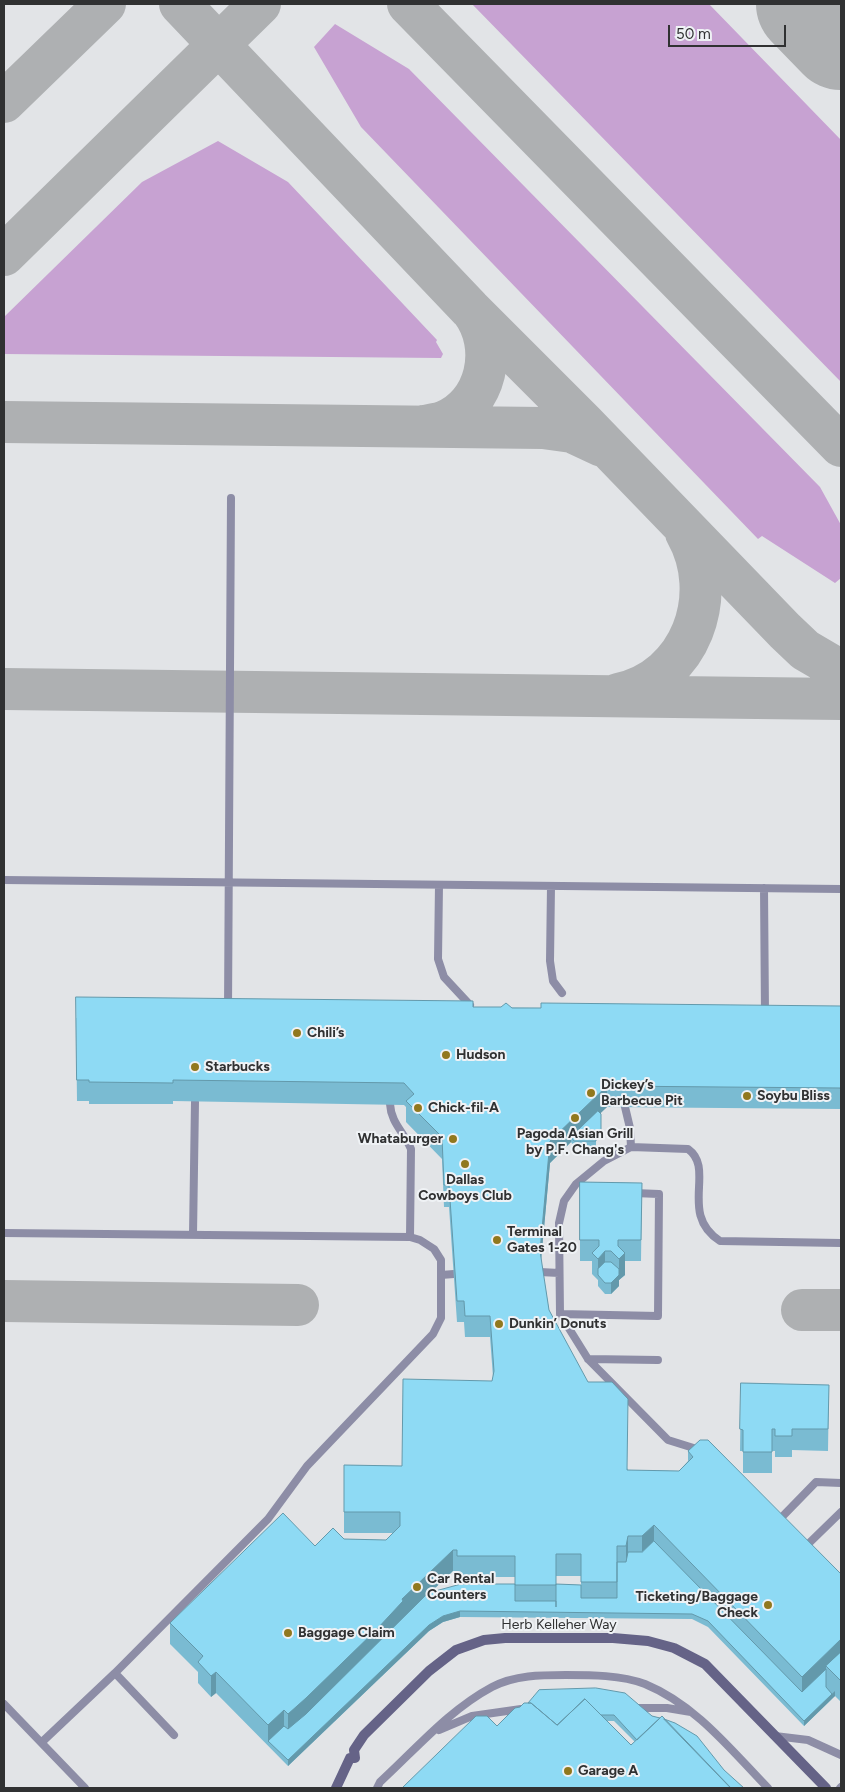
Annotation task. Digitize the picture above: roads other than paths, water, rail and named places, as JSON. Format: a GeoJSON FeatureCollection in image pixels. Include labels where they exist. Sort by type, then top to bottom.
{"type":"FeatureCollection","features":[{"type":"Feature","properties":{"kind":"main road","name":"Herb Kelleher Way"},"geometry":{"type":"LineString","coordinates":[[336,1788],[350,1758],[355,1758],[354,1750],[364,1735],[429,1671],[456,1650],[484,1640],[524,1637],[613,1638],[648,1641],[674,1648],[705,1664],[826,1788]]}},
{"type":"Feature","properties":{"kind":"lane"},"geometry":{"type":"LineString","coordinates":[[228,1019],[231,498]]}},
{"type":"Feature","properties":{"kind":"lane"},"geometry":{"type":"LineString","coordinates":[[4,880],[841,889]]}},
{"type":"Feature","properties":{"kind":"lane"},"geometry":{"type":"LineString","coordinates":[[439,885],[438,959],[444,978],[470,1004]]}},
{"type":"Feature","properties":{"kind":"lane"},"geometry":{"type":"LineString","coordinates":[[551,886],[550,960],[553,981],[562,992]]}},
{"type":"Feature","properties":{"kind":"lane"},"geometry":{"type":"LineString","coordinates":[[764,888],[765,1026]]}},
{"type":"Feature","properties":{"kind":"lane"},"geometry":{"type":"LineString","coordinates":[[193,1235],[195,1102]]}},
{"type":"Feature","properties":{"kind":"lane"},"geometry":{"type":"LineString","coordinates":[[390,1104],[394,1123],[406,1136],[411,1149],[410,1237]]}},
{"type":"Feature","properties":{"kind":"lane"},"geometry":{"type":"LineString","coordinates":[[625,1107],[630,1128],[631,1146]]}},
{"type":"Feature","properties":{"kind":"lane"},"geometry":{"type":"LineString","coordinates":[[711,1453],[668,1440],[588,1359],[560,1314],[559,1223],[564,1201],[576,1184],[604,1161],[631,1146],[688,1149],[695,1154],[699,1168],[698,1205],[701,1220],[708,1233],[720,1240],[841,1243]]}},
{"type":"Feature","properties":{"kind":"lane"},"geometry":{"type":"LineString","coordinates":[[560,1314],[658,1316],[659,1194],[626,1194]]}},
{"type":"Feature","properties":{"kind":"lane"},"geometry":{"type":"LineString","coordinates":[[4,1233],[410,1237],[420,1240],[434,1249],[441,1260],[441,1318],[433,1334],[308,1466],[268,1519],[115,1674],[42,1742]]}},
{"type":"Feature","properties":{"kind":"lane"},"geometry":{"type":"LineString","coordinates":[[540,1272],[559,1273]]}},
{"type":"Feature","properties":{"kind":"lane"},"geometry":{"type":"LineString","coordinates":[[441,1275],[454,1274]]}},
{"type":"Feature","properties":{"kind":"lane"},"geometry":{"type":"LineString","coordinates":[[588,1359],[658,1360]]}},
{"type":"Feature","properties":{"kind":"lane"},"geometry":{"type":"LineString","coordinates":[[783,1530],[774,1520],[816,1482],[841,1483]]}},
{"type":"Feature","properties":{"kind":"lane"},"geometry":{"type":"LineString","coordinates":[[802,1550],[841,1512]]}},
{"type":"Feature","properties":{"kind":"lane"},"geometry":{"type":"LineString","coordinates":[[796,1543],[808,1557]]}},
{"type":"Feature","properties":{"kind":"lane"},"geometry":{"type":"LineString","coordinates":[[115,1674],[174,1735]]}},
{"type":"Feature","properties":{"kind":"lane"},"geometry":{"type":"LineString","coordinates":[[377,1788],[380,1782],[461,1706],[504,1681],[535,1675],[581,1675],[617,1678],[644,1683],[696,1713],[768,1788]]}},
{"type":"Feature","properties":{"kind":"lane"},"geometry":{"type":"LineString","coordinates":[[4,1704],[84,1788]]}},
{"type":"Feature","properties":{"kind":"lane"},"geometry":{"type":"LineString","coordinates":[[432,1733],[472,1716],[528,1708]]}},
{"type":"Feature","properties":{"kind":"lane"},"geometry":{"type":"LineString","coordinates":[[634,1708],[667,1708],[696,1713]]}},
{"type":"Feature","properties":{"kind":"lane"},"geometry":{"type":"LineString","coordinates":[[774,1736],[808,1740],[841,1755]]}},
{"type":"Feature","properties":{"kind":"place","name":"Chili’s"},"geometry":{"type":"Point","coordinates":[297,1033]}},
{"type":"Feature","properties":{"kind":"place","name":"Hudson"},"geometry":{"type":"Point","coordinates":[446,1055]}},
{"type":"Feature","properties":{"kind":"place","name":"Starbucks"},"geometry":{"type":"Point","coordinates":[195,1067]}},
{"type":"Feature","properties":{"kind":"place","name":"Dickey’s Barbecue Pit"},"geometry":{"type":"Point","coordinates":[591,1093]}},
{"type":"Feature","properties":{"kind":"place","name":"Soybu Bliss"},"geometry":{"type":"Point","coordinates":[747,1096]}},
{"type":"Feature","properties":{"kind":"place","name":"Chick-fil-A"},"geometry":{"type":"Point","coordinates":[418,1108]}},
{"type":"Feature","properties":{"kind":"place","name":"Pagoda Asian Grill by P.F. Chang's"},"geometry":{"type":"Point","coordinates":[575,1118]}},
{"type":"Feature","properties":{"kind":"place","name":"Whataburger"},"geometry":{"type":"Point","coordinates":[453,1139]}},
{"type":"Feature","properties":{"kind":"place","name":"Dallas Cowboys Club"},"geometry":{"type":"Point","coordinates":[465,1164]}},
{"type":"Feature","properties":{"kind":"place","name":"Terminal Gates 1-20"},"geometry":{"type":"Point","coordinates":[497,1240]}},
{"type":"Feature","properties":{"kind":"place","name":"Dunkin’ Donuts"},"geometry":{"type":"Point","coordinates":[499,1324]}},
{"type":"Feature","properties":{"kind":"place","name":"Car Rental Counters"},"geometry":{"type":"Point","coordinates":[417,1587]}},
{"type":"Feature","properties":{"kind":"place","name":"Ticketing/Baggage Check"},"geometry":{"type":"Point","coordinates":[768,1605]}},
{"type":"Feature","properties":{"kind":"place","name":"Baggage Claim"},"geometry":{"type":"Point","coordinates":[288,1633]}},
{"type":"Feature","properties":{"kind":"place","name":"Garage A"},"geometry":{"type":"Point","coordinates":[568,1771]}}]}
